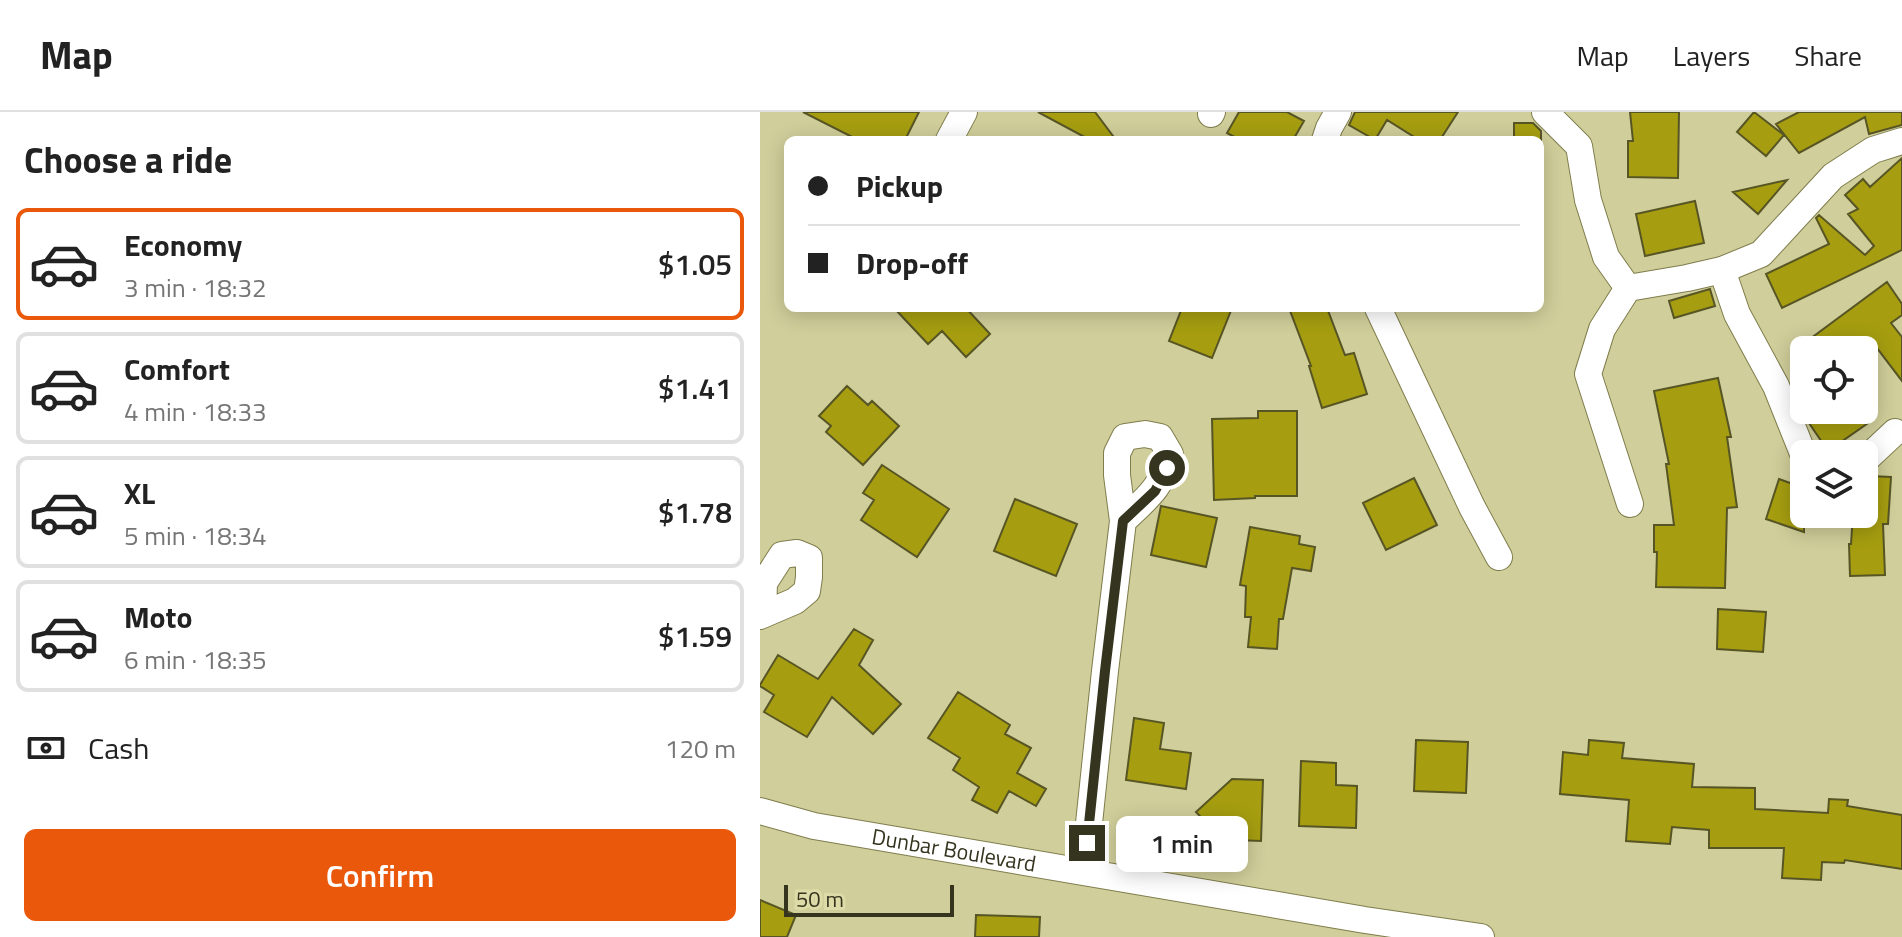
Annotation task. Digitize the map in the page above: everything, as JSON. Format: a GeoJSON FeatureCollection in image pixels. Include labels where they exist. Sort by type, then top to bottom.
{"type":"FeatureCollection","features":[{"type":"Feature","properties":{"kind":"street"},"geometry":{"type":"LineString","coordinates":[[951,136],[964,112]]}},
{"type":"Feature","properties":{"kind":"street"},"geometry":{"type":"LineString","coordinates":[[1326,136],[1338,112]]}},
{"type":"Feature","properties":{"kind":"street"},"geometry":{"type":"LineString","coordinates":[[1545,112],[1579,146],[1588,200],[1606,257],[1628,288]]}},
{"type":"Feature","properties":{"kind":"street"},"geometry":{"type":"LineString","coordinates":[[1630,504],[1588,374],[1602,329],[1628,288],[1722,270],[1761,254],[1833,176],[1873,150],[1902,141]]}},
{"type":"Feature","properties":{"kind":"street"},"geometry":{"type":"LineString","coordinates":[[1722,270],[1737,314],[1776,386],[1798,440]]}},
{"type":"Feature","properties":{"kind":"street"},"geometry":{"type":"LineString","coordinates":[[1380,312],[1472,507],[1499,557]]}},
{"type":"Feature","properties":{"kind":"street"},"geometry":{"type":"LineString","coordinates":[[1878,448],[1895,432]]}},
{"type":"Feature","properties":{"kind":"street"},"geometry":{"type":"LineString","coordinates":[[1084,871],[1123,521]]}},
{"type":"Feature","properties":{"kind":"street","name":"Dunbar Boulevard"},"geometry":{"type":"LineString","coordinates":[[760,811],[814,826],[1481,937]]}},
{"type":"Feature","properties":{"kind":"building"},"geometry":{"type":"Polygon","coordinates":[[[803,112],[919,112],[907,136],[850,136],[803,112]]]}},
{"type":"Feature","properties":{"kind":"building"},"geometry":{"type":"Polygon","coordinates":[[[1038,112],[1095,112],[1113,136],[1083,136],[1038,112]]]}},
{"type":"Feature","properties":{"kind":"building"},"geometry":{"type":"Polygon","coordinates":[[[1239,112],[1287,112],[1304,121],[1295,136],[1233,136],[1227,133],[1239,112]]]}},
{"type":"Feature","properties":{"kind":"building"},"geometry":{"type":"Polygon","coordinates":[[[1355,112],[1458,112],[1443,136],[1413,136],[1387,120],[1377,136],[1368,136],[1349,125],[1355,112]]]}},
{"type":"Feature","properties":{"kind":"building"},"geometry":{"type":"Polygon","coordinates":[[[1630,112],[1679,112],[1678,178],[1628,177],[1628,141],[1633,141],[1630,112]]]}},
{"type":"Feature","properties":{"kind":"building"},"geometry":{"type":"Polygon","coordinates":[[[1754,112],[1784,135],[1766,156],[1737,132],[1754,112]]]}},
{"type":"Feature","properties":{"kind":"building"},"geometry":{"type":"Polygon","coordinates":[[[1799,112],[1902,112],[1902,125],[1869,134],[1865,117],[1799,153],[1776,124],[1799,112]]]}},
{"type":"Feature","properties":{"kind":"building"},"geometry":{"type":"Polygon","coordinates":[[[1514,123],[1533,123],[1541,131],[1541,136],[1514,136],[1514,123]]]}},
{"type":"Feature","properties":{"kind":"building"},"geometry":{"type":"Polygon","coordinates":[[[1902,158],[1902,250],[1782,308],[1766,274],[1829,244],[1816,218],[1819,215],[1865,255],[1874,246],[1848,214],[1858,209],[1845,195],[1863,179],[1870,187],[1902,158]]]}},
{"type":"Feature","properties":{"kind":"building"},"geometry":{"type":"Polygon","coordinates":[[[1787,180],[1758,214],[1733,192],[1787,180]]]}},
{"type":"Feature","properties":{"kind":"building"},"geometry":{"type":"Polygon","coordinates":[[[1695,201],[1704,243],[1645,256],[1636,214],[1695,201]]]}},
{"type":"Feature","properties":{"kind":"building"},"geometry":{"type":"Polygon","coordinates":[[[1887,282],[1902,304],[1902,315],[1891,323],[1902,337],[1902,381],[1878,350],[1878,336],[1814,336],[1887,282]]]}},
{"type":"Feature","properties":{"kind":"building"},"geometry":{"type":"Polygon","coordinates":[[[1710,289],[1715,306],[1674,318],[1669,301],[1710,289]]]}},
{"type":"Feature","properties":{"kind":"building"},"geometry":{"type":"Polygon","coordinates":[[[898,312],[970,312],[990,334],[966,357],[942,331],[928,344],[898,312]]]}},
{"type":"Feature","properties":{"kind":"building"},"geometry":{"type":"Polygon","coordinates":[[[1180,312],[1230,312],[1212,358],[1169,341],[1180,312]]]}},
{"type":"Feature","properties":{"kind":"building"},"geometry":{"type":"Polygon","coordinates":[[[1291,312],[1329,312],[1345,355],[1354,353],[1367,394],[1322,408],[1311,366],[1291,312]]]}},
{"type":"Feature","properties":{"kind":"building"},"geometry":{"type":"Polygon","coordinates":[[[1718,378],[1731,437],[1727,437],[1737,507],[1727,508],[1725,588],[1656,587],[1654,525],[1674,525],[1666,464],[1669,464],[1654,391],[1718,378]]]}},
{"type":"Feature","properties":{"kind":"building"},"geometry":{"type":"Polygon","coordinates":[[[847,386],[868,405],[872,401],[899,426],[863,465],[826,432],[831,426],[819,416],[847,386]]]}},
{"type":"Feature","properties":{"kind":"building"},"geometry":{"type":"Polygon","coordinates":[[[1258,411],[1297,411],[1297,496],[1214,500],[1212,419],[1258,418],[1258,411]]]}},
{"type":"Feature","properties":{"kind":"building"},"geometry":{"type":"Polygon","coordinates":[[[1810,424],[1867,424],[1844,440],[1821,440],[1810,424]]]}},
{"type":"Feature","properties":{"kind":"building"},"geometry":{"type":"Polygon","coordinates":[[[882,465],[949,509],[917,557],[861,520],[874,500],[863,493],[882,465]]]}},
{"type":"Feature","properties":{"kind":"building"},"geometry":{"type":"Polygon","coordinates":[[[1878,476],[1891,477],[1888,524],[1883,524],[1885,575],[1850,576],[1852,528],[1878,528],[1878,476]]]}},
{"type":"Feature","properties":{"kind":"building"},"geometry":{"type":"Polygon","coordinates":[[[1414,478],[1437,525],[1386,550],[1363,503],[1414,478]]]}},
{"type":"Feature","properties":{"kind":"building"},"geometry":{"type":"Polygon","coordinates":[[[1779,479],[1790,483],[1790,527],[1766,519],[1779,479]]]}},
{"type":"Feature","properties":{"kind":"building"},"geometry":{"type":"Polygon","coordinates":[[[1015,499],[1077,524],[1056,576],[994,551],[1015,499]]]}},
{"type":"Feature","properties":{"kind":"building"},"geometry":{"type":"Polygon","coordinates":[[[1161,506],[1217,518],[1206,567],[1151,555],[1161,506]]]}},
{"type":"Feature","properties":{"kind":"building"},"geometry":{"type":"Polygon","coordinates":[[[1250,527],[1300,536],[1299,544],[1315,547],[1311,571],[1292,568],[1283,619],[1279,619],[1277,649],[1248,647],[1251,617],[1245,617],[1246,586],[1240,585],[1250,527]]]}},
{"type":"Feature","properties":{"kind":"building"},"geometry":{"type":"Polygon","coordinates":[[[1718,609],[1766,612],[1763,652],[1717,649],[1718,609]]]}},
{"type":"Feature","properties":{"kind":"building"},"geometry":{"type":"Polygon","coordinates":[[[854,629],[873,640],[859,665],[901,704],[873,734],[832,697],[807,737],[764,712],[774,695],[760,685],[778,655],[818,679],[854,629]]]}},
{"type":"Feature","properties":{"kind":"building"},"geometry":{"type":"Polygon","coordinates":[[[958,692],[1010,725],[1005,734],[1031,748],[1017,773],[1046,789],[1036,806],[1009,791],[997,813],[972,800],[979,787],[953,770],[960,758],[928,738],[958,692]]]}},
{"type":"Feature","properties":{"kind":"building"},"geometry":{"type":"Polygon","coordinates":[[[1134,718],[1164,723],[1160,749],[1191,753],[1186,789],[1126,780],[1134,718]]]}},
{"type":"Feature","properties":{"kind":"building"},"geometry":{"type":"Polygon","coordinates":[[[1416,740],[1468,742],[1466,793],[1414,791],[1416,740]]]}},
{"type":"Feature","properties":{"kind":"building"},"geometry":{"type":"Polygon","coordinates":[[[1589,740],[1624,743],[1622,758],[1694,764],[1692,787],[1755,788],[1755,809],[1828,813],[1829,799],[1848,800],[1847,806],[1902,815],[1902,869],[1845,860],[1844,863],[1822,862],[1821,880],[1782,878],[1784,848],[1709,848],[1709,830],[1672,827],[1670,844],[1626,841],[1629,800],[1560,794],[1563,752],[1588,755],[1589,740]]]}},
{"type":"Feature","properties":{"kind":"building"},"geometry":{"type":"Polygon","coordinates":[[[1301,761],[1336,763],[1336,785],[1357,786],[1356,828],[1299,826],[1301,761]]]}},
{"type":"Feature","properties":{"kind":"building"},"geometry":{"type":"Polygon","coordinates":[[[1232,779],[1263,780],[1261,841],[1235,840],[1216,833],[1196,812],[1232,779]]]}},
{"type":"Feature","properties":{"kind":"building"},"geometry":{"type":"Polygon","coordinates":[[[760,900],[796,915],[787,937],[760,937],[760,900]]]}},
{"type":"Feature","properties":{"kind":"building"},"geometry":{"type":"Polygon","coordinates":[[[976,915],[1040,917],[1039,937],[975,937],[976,915]]]}},
{"type":"Feature","properties":{"kind":"route"},"geometry":{"type":"LineString","coordinates":[[1087,843],[1123,521],[1155,491],[1167,468]]}}]}
